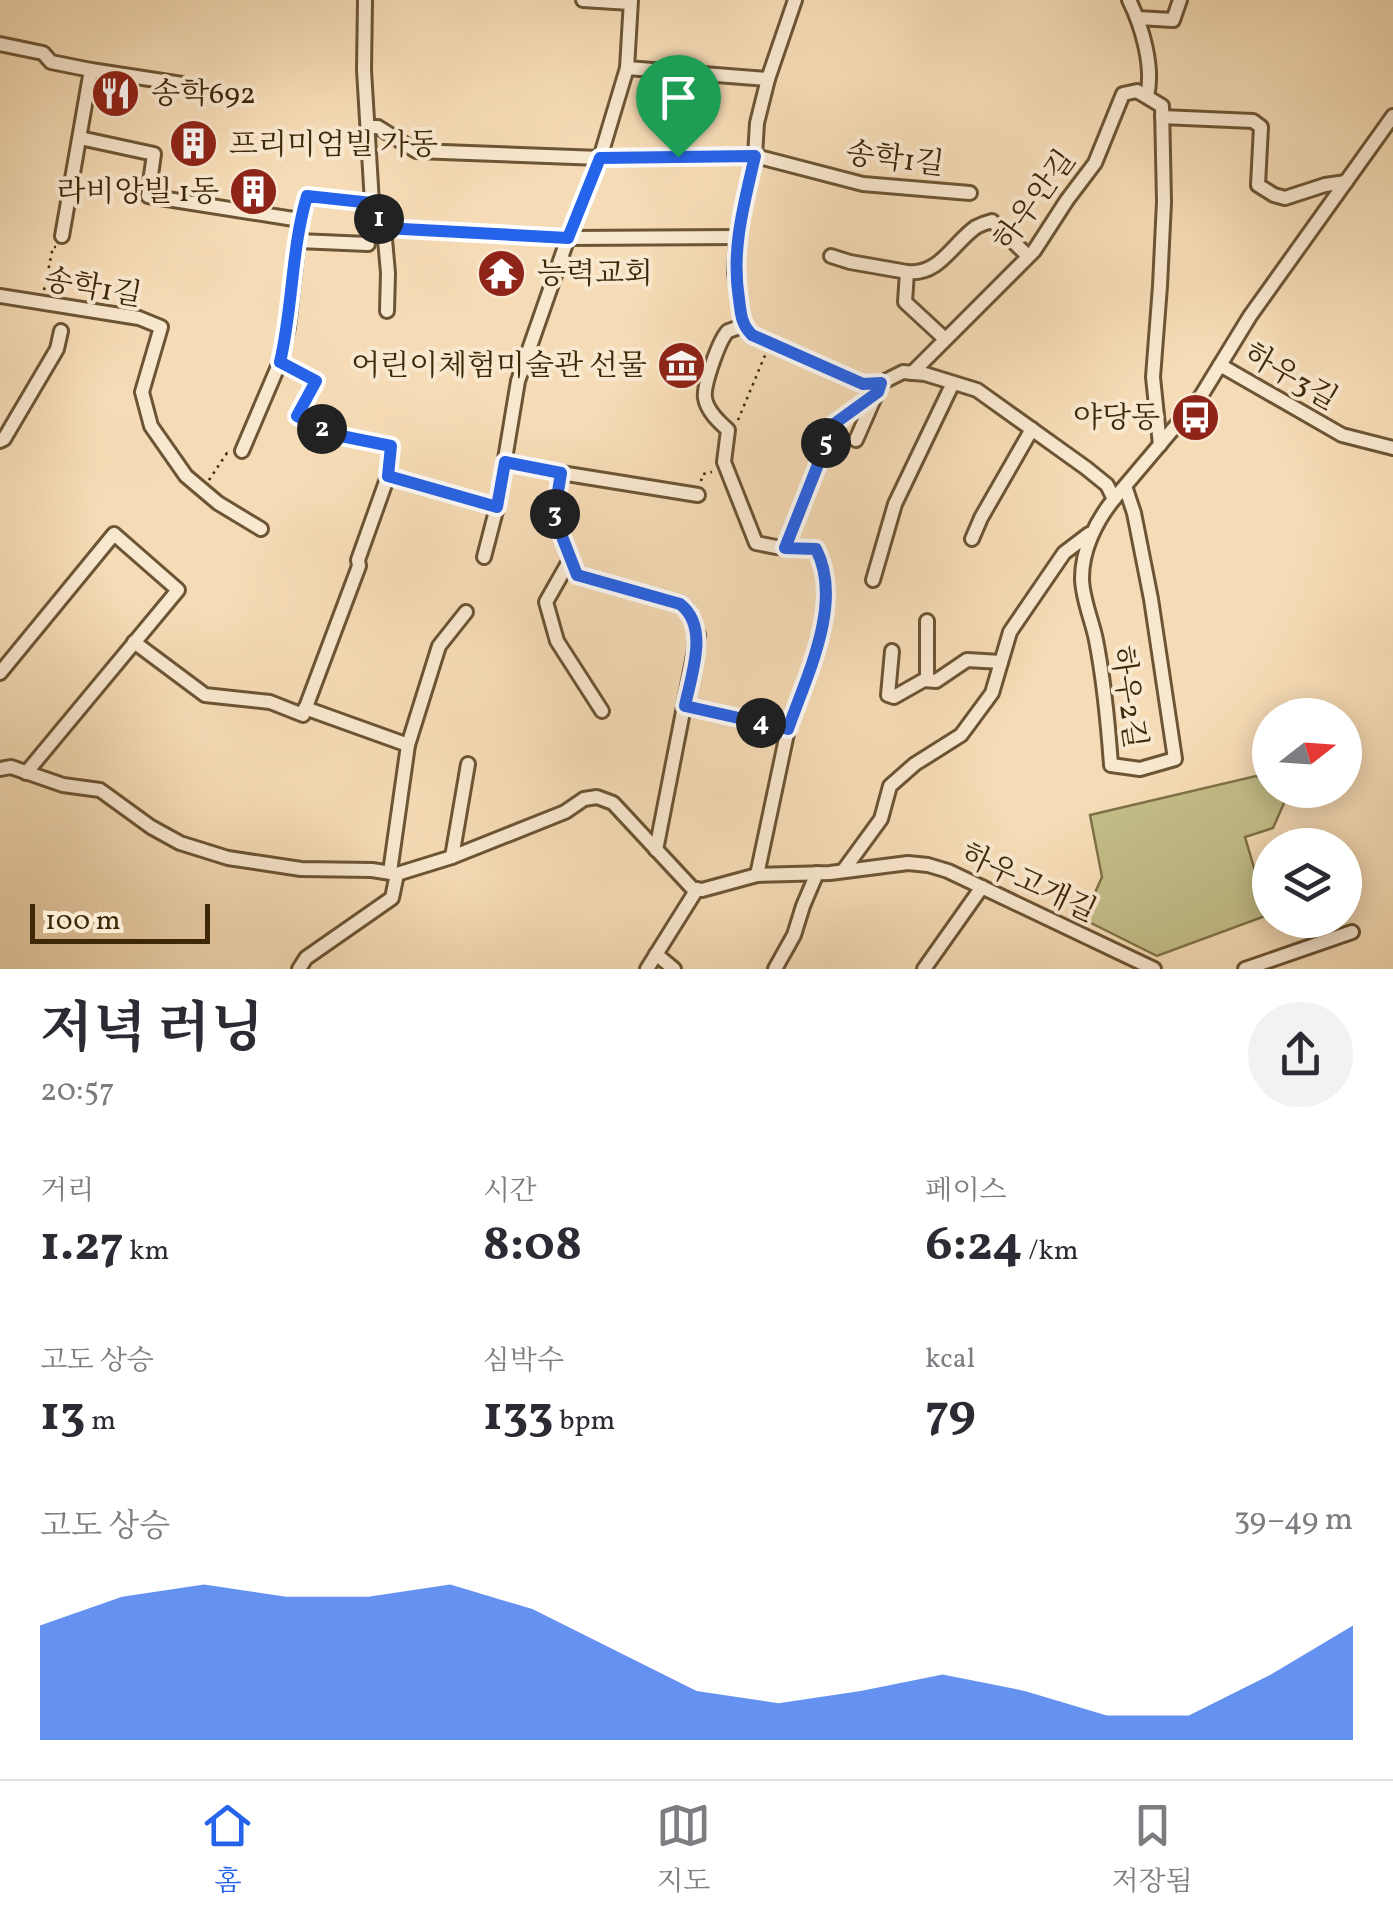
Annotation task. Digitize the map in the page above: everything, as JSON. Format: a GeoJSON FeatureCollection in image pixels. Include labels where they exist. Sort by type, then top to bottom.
{"type":"FeatureCollection","features":[{"type":"Feature","properties":{"kind":"street"},"geometry":{"type":"LineString","coordinates":[[366,0],[364,70],[372,203],[384,228],[387,311]]}},
{"type":"Feature","properties":{"kind":"street"},"geometry":{"type":"LineString","coordinates":[[484,557],[497,507],[518,381],[600,158],[626,68],[630,1],[583,0]]}},
{"type":"Feature","properties":{"kind":"street"},"geometry":{"type":"LineString","coordinates":[[796,0],[757,123],[755,156],[737,237],[735,273],[743,325],[752,335],[863,384],[880,387],[856,440]]}},
{"type":"Feature","properties":{"kind":"street"},"geometry":{"type":"LineString","coordinates":[[1129,0],[1144,40],[1149,87],[1146,96],[1162,106],[1164,202],[1153,377],[1160,445]]}},
{"type":"Feature","properties":{"kind":"street"},"geometry":{"type":"LineString","coordinates":[[1137,18],[1173,20],[1180,0]]}},
{"type":"Feature","properties":{"kind":"street"},"geometry":{"type":"LineString","coordinates":[[0,44],[43,52],[51,62],[182,84]]}},
{"type":"Feature","properties":{"kind":"street"},"geometry":{"type":"LineString","coordinates":[[626,68],[768,79]]}},
{"type":"Feature","properties":{"kind":"street","name":"송학1길"},"geometry":{"type":"LineString","coordinates":[[62,236],[91,70]]}},
{"type":"Feature","properties":{"kind":"street","name":"하우안길"},"geometry":{"type":"LineString","coordinates":[[880,387],[903,372],[912,373],[1028,256],[1095,163],[1123,94],[1137,91],[1146,96]]}},
{"type":"Feature","properties":{"kind":"street","name":"하우2길"},"geometry":{"type":"LineString","coordinates":[[1125,486],[1151,599],[1176,759],[1140,769],[1111,765],[1106,700],[1082,580],[1087,544],[1114,499],[1201,396],[1250,316],[1393,116]]}},
{"type":"Feature","properties":{"kind":"street"},"geometry":{"type":"LineString","coordinates":[[1162,117],[1253,121],[1261,127],[1258,185],[1274,195],[1285,198],[1346,182]]}},
{"type":"Feature","properties":{"kind":"street","name":"송학1길"},"geometry":{"type":"LineString","coordinates":[[369,126],[378,127],[416,151],[600,158],[755,156],[862,184],[970,192]]}},
{"type":"Feature","properties":{"kind":"street"},"geometry":{"type":"LineString","coordinates":[[80,138],[154,154],[148,196],[300,220]]}},
{"type":"Feature","properties":{"kind":"street"},"geometry":{"type":"LineString","coordinates":[[239,455],[280,362],[288,327],[300,220],[307,196],[372,203]]}},
{"type":"Feature","properties":{"kind":"street","name":"하우안길"},"geometry":{"type":"LineString","coordinates":[[907,272],[919,274],[937,264],[978,226],[992,221],[1028,256]]}},
{"type":"Feature","properties":{"kind":"street"},"geometry":{"type":"LineString","coordinates":[[384,228],[568,238],[737,237]]}},
{"type":"Feature","properties":{"kind":"street"},"geometry":{"type":"LineString","coordinates":[[298,241],[368,244]]}},
{"type":"Feature","properties":{"kind":"street"},"geometry":{"type":"LineString","coordinates":[[831,256],[907,272],[905,302],[945,339]]}},
{"type":"Feature","properties":{"kind":"street","name":"송학1길"},"geometry":{"type":"LineString","coordinates":[[0,296],[139,318],[161,327],[142,392],[151,426],[186,476],[218,503],[261,529]]}},
{"type":"Feature","properties":{"kind":"street"},"geometry":{"type":"LineString","coordinates":[[743,325],[728,331],[704,394],[707,405],[728,430],[724,462],[756,543],[816,549],[822,560],[825,586],[824,627],[788,729],[758,875]]}},
{"type":"Feature","properties":{"kind":"street"},"geometry":{"type":"LineString","coordinates":[[0,441],[57,349],[60,332]]}},
{"type":"Feature","properties":{"kind":"street","name":"하우3길"},"geometry":{"type":"LineString","coordinates":[[1220,364],[1342,435],[1393,448]]}},
{"type":"Feature","properties":{"kind":"street"},"geometry":{"type":"LineString","coordinates":[[912,373],[977,390],[1106,486],[1114,499]]}},
{"type":"Feature","properties":{"kind":"street"},"geometry":{"type":"LineString","coordinates":[[873,580],[896,504],[953,383]]}},
{"type":"Feature","properties":{"kind":"street"},"geometry":{"type":"LineString","coordinates":[[972,539],[980,518],[1032,429]]}},
{"type":"Feature","properties":{"kind":"street"},"geometry":{"type":"LineString","coordinates":[[505,462],[698,495]]}},
{"type":"Feature","properties":{"kind":"street"},"geometry":{"type":"LineString","coordinates":[[561,473],[554,516],[577,575],[680,604],[687,609],[698,635],[656,850]]}},
{"type":"Feature","properties":{"kind":"street"},"geometry":{"type":"LineString","coordinates":[[134,642],[205,695],[270,702],[302,715],[359,566],[388,476],[497,507]]}},
{"type":"Feature","properties":{"kind":"street"},"geometry":{"type":"LineString","coordinates":[[842,871],[881,819],[890,786],[914,764],[962,735],[992,693],[1010,632],[1064,553],[1095,529]]}},
{"type":"Feature","properties":{"kind":"street"},"geometry":{"type":"LineString","coordinates":[[0,673],[114,534],[178,590],[26,773]]}},
{"type":"Feature","properties":{"kind":"street"},"geometry":{"type":"LineString","coordinates":[[570,558],[546,602],[557,641],[602,711]]}},
{"type":"Feature","properties":{"kind":"street"},"geometry":{"type":"LineString","coordinates":[[299,969],[306,958],[392,898],[395,826],[408,745],[439,646],[466,612]]}},
{"type":"Feature","properties":{"kind":"street"},"geometry":{"type":"LineString","coordinates":[[928,620],[928,680]]}},
{"type":"Feature","properties":{"kind":"street"},"geometry":{"type":"LineString","coordinates":[[892,651],[888,695],[894,698],[928,680],[936,681],[967,660],[1001,662]]}},
{"type":"Feature","properties":{"kind":"street"},"geometry":{"type":"LineString","coordinates":[[685,706],[788,729]]}},
{"type":"Feature","properties":{"kind":"street"},"geometry":{"type":"LineString","coordinates":[[306,708],[408,745]]}},
{"type":"Feature","properties":{"kind":"street"},"geometry":{"type":"LineString","coordinates":[[452,857],[468,764]]}},
{"type":"Feature","properties":{"kind":"street"},"geometry":{"type":"LineString","coordinates":[[0,769],[11,767],[63,784],[100,790],[180,843],[228,858],[301,869],[393,873],[452,857],[565,812],[584,799],[597,797],[612,803],[697,889],[647,969]]}},
{"type":"Feature","properties":{"kind":"street","name":"하우고개길"},"geometry":{"type":"LineString","coordinates":[[697,889],[758,875],[928,865],[948,870],[1154,969]]}},
{"type":"Feature","properties":{"kind":"street"},"geometry":{"type":"LineString","coordinates":[[775,969],[794,936],[817,873]]}},
{"type":"Feature","properties":{"kind":"street"},"geometry":{"type":"LineString","coordinates":[[924,969],[982,887]]}},
{"type":"Feature","properties":{"kind":"street"},"geometry":{"type":"LineString","coordinates":[[1244,969],[1334,938]]}},
{"type":"Feature","properties":{"kind":"street"},"geometry":{"type":"LineString","coordinates":[[656,954],[674,969]]}},
{"type":"Feature","properties":{"kind":"path"},"geometry":{"type":"LineString","coordinates":[[41,303],[53,247],[60,248],[62,236]]}},
{"type":"Feature","properties":{"kind":"path"},"geometry":{"type":"LineString","coordinates":[[728,430],[736,426],[770,342]]}},
{"type":"Feature","properties":{"kind":"path"},"geometry":{"type":"LineString","coordinates":[[280,362],[316,381],[297,416],[331,434],[391,446],[388,476]]}},
{"type":"Feature","properties":{"kind":"path"},"geometry":{"type":"LineString","coordinates":[[785,548],[834,424],[880,387]]}},
{"type":"Feature","properties":{"kind":"path"},"geometry":{"type":"LineString","coordinates":[[202,489],[227,453],[239,455]]}},
{"type":"Feature","properties":{"kind":"path"},"geometry":{"type":"LineString","coordinates":[[698,495],[704,474],[716,471],[724,462]]}},
{"type":"Feature","properties":{"kind":"shaded area"},"geometry":{"type":"Polygon","coordinates":[[[1252,777],[1252,808],[1282,808],[1273,828],[1252,828],[1252,835],[1245,837],[1252,861],[1252,921],[1157,956],[1083,919],[1102,877],[1090,815],[1252,777]]]}},
{"type":"Feature","properties":{"kind":"place","name":"송학692"},"geometry":{"type":"Point","coordinates":[116,93]}},
{"type":"Feature","properties":{"kind":"place","name":"프리미엄빌 가동"},"geometry":{"type":"Point","coordinates":[194,144]}},
{"type":"Feature","properties":{"kind":"place","name":"라비앙빌 1동"},"geometry":{"type":"Point","coordinates":[254,191]}},
{"type":"Feature","properties":{"kind":"place","name":"능력교회"},"geometry":{"type":"Point","coordinates":[502,273]}},
{"type":"Feature","properties":{"kind":"place","name":"어린이체험미술관 선물"},"geometry":{"type":"Point","coordinates":[682,365]}},
{"type":"Feature","properties":{"kind":"place","name":"야당동"},"geometry":{"type":"Point","coordinates":[1195,417]}},
{"type":"Feature","properties":{"kind":"route"},"geometry":{"type":"LineString","coordinates":[[755,156],[737,237],[735,273],[743,325],[752,335],[863,384],[881,383],[878,392],[834,424],[785,548],[816,549],[822,560],[825,586],[824,627],[788,729],[685,706],[698,635],[687,609],[577,575],[554,516],[561,473],[505,462],[497,507],[388,476],[391,446],[331,434],[297,416],[316,381],[280,362],[288,327],[300,220],[307,196],[372,203],[384,228],[568,238],[600,158],[678,157],[755,156]]}}]}
